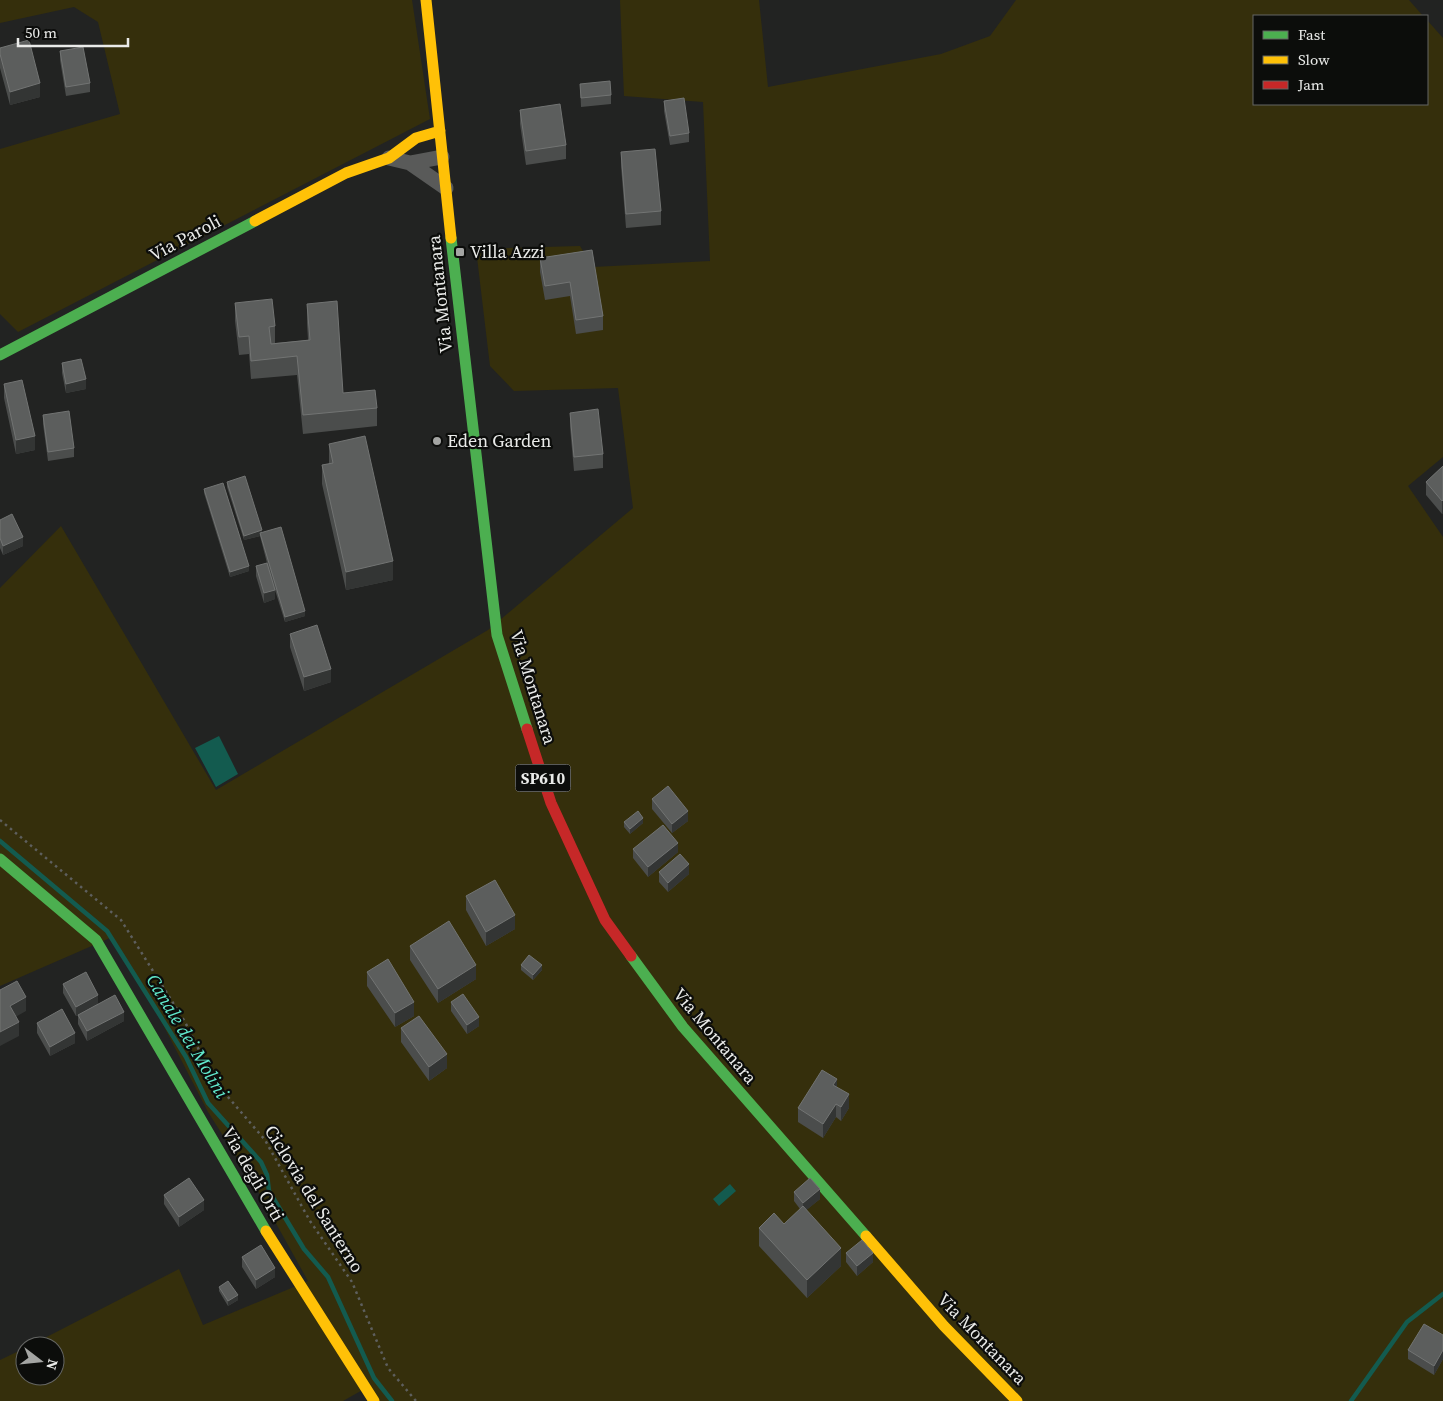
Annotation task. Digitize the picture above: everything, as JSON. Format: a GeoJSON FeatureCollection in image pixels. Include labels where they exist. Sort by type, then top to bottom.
{"type":"FeatureCollection","features":[{"type":"Feature","properties":{"kind":"main road","name":"Via Montanara"},"geometry":{"type":"LineString","coordinates":[[426,0],[442,157],[497,635],[551,803],[605,920],[642,974],[689,1034],[944,1326],[1017,1401]]}},
{"type":"Feature","properties":{"kind":"main road","name":"Via Paroli"},"geometry":{"type":"LineString","coordinates":[[0,355],[346,173],[389,158],[416,138],[440,131]]}},
{"type":"Feature","properties":{"kind":"main road","name":"Via degli Orti"},"geometry":{"type":"LineString","coordinates":[[0,859],[96,940],[270,1237],[374,1401]]}},
{"type":"Feature","properties":{"kind":"street"},"geometry":{"type":"LineString","coordinates":[[410,163],[442,157]]}},
{"type":"Feature","properties":{"kind":"street"},"geometry":{"type":"LineString","coordinates":[[389,158],[410,163],[446,188]]}},
{"type":"Feature","properties":{"kind":"path","name":"Ciclovia del Santerno"},"geometry":{"type":"LineString","coordinates":[[0,820],[121,920],[184,1022],[211,1074],[222,1090],[265,1140],[310,1221],[352,1282],[388,1368],[416,1401]]}},
{"type":"Feature","properties":{"kind":"shaded area"},"geometry":{"type":"Polygon","coordinates":[[[0,0],[412,0],[430,119],[18,332],[0,314],[0,149],[120,114],[98,22],[74,7],[0,23],[0,0]]]}},
{"type":"Feature","properties":{"kind":"shaded area"},"geometry":{"type":"Polygon","coordinates":[[[620,0],[759,0],[768,87],[941,54],[990,36],[1016,0],[1409,0],[1422,15],[1253,15],[1253,105],[1428,105],[1428,21],[1443,38],[1443,457],[1408,486],[1443,537],[1443,1401],[374,1401],[366,1388],[343,1401],[0,1401],[0,1360],[15,1353],[15,1386],[65,1386],[65,1336],[48,1336],[179,1269],[203,1325],[308,1281],[258,1191],[208,1112],[158,1015],[110,938],[0,986],[0,588],[61,526],[216,790],[488,630],[633,508],[618,388],[514,391],[490,366],[476,249],[580,246],[593,267],[710,261],[703,102],[624,96],[620,0]]]}},
{"type":"Feature","properties":{"kind":"shaded area"},"geometry":{"type":"Polygon","coordinates":[[[219,736],[238,774],[216,787],[195,748],[219,736]]]}},
{"type":"Feature","properties":{"kind":"shaded area"},"geometry":{"type":"Polygon","coordinates":[[[730,1184],[736,1191],[719,1206],[713,1199],[730,1184]]]}},
{"type":"Feature","properties":{"kind":"building"},"geometry":{"type":"Polygon","coordinates":[[[29,40],[40,83],[10,92],[0,48],[29,40]]]}},
{"type":"Feature","properties":{"kind":"building"},"geometry":{"type":"Polygon","coordinates":[[[83,47],[90,83],[66,87],[60,51],[83,47]]]}},
{"type":"Feature","properties":{"kind":"building"},"geometry":{"type":"Polygon","coordinates":[[[610,81],[611,95],[581,98],[580,84],[610,81]]]}},
{"type":"Feature","properties":{"kind":"building"},"geometry":{"type":"Polygon","coordinates":[[[684,98],[689,133],[670,136],[664,101],[684,98]]]}},
{"type":"Feature","properties":{"kind":"building"},"geometry":{"type":"Polygon","coordinates":[[[560,104],[566,145],[526,151],[520,110],[560,104]]]}},
{"type":"Feature","properties":{"kind":"building"},"geometry":{"type":"Polygon","coordinates":[[[655,149],[661,211],[626,214],[621,152],[655,149]]]}},
{"type":"Feature","properties":{"kind":"building"},"geometry":{"type":"Polygon","coordinates":[[[592,250],[603,316],[576,320],[570,282],[545,286],[540,258],[592,250]]]}},
{"type":"Feature","properties":{"kind":"building"},"geometry":{"type":"Polygon","coordinates":[[[272,299],[275,326],[269,327],[271,344],[310,340],[307,304],[337,301],[343,393],[375,390],[377,408],[303,415],[297,356],[251,361],[249,336],[239,337],[235,303],[272,299]]]}},
{"type":"Feature","properties":{"kind":"building"},"geometry":{"type":"Polygon","coordinates":[[[81,359],[86,379],[66,384],[62,363],[81,359]]]}},
{"type":"Feature","properties":{"kind":"building"},"geometry":{"type":"Polygon","coordinates":[[[22,380],[35,436],[16,440],[4,384],[22,380]]]}},
{"type":"Feature","properties":{"kind":"building"},"geometry":{"type":"Polygon","coordinates":[[[598,409],[603,454],[574,457],[570,413],[598,409]]]}},
{"type":"Feature","properties":{"kind":"building"},"geometry":{"type":"Polygon","coordinates":[[[69,411],[74,448],[48,452],[43,415],[69,411]]]}},
{"type":"Feature","properties":{"kind":"building"},"geometry":{"type":"Polygon","coordinates":[[[365,436],[393,561],[346,572],[322,465],[333,463],[329,444],[365,436]]]}},
{"type":"Feature","properties":{"kind":"building"},"geometry":{"type":"Polygon","coordinates":[[[1443,466],[1443,500],[1442,501],[1426,482],[1443,466]]]}},
{"type":"Feature","properties":{"kind":"building"},"geometry":{"type":"Polygon","coordinates":[[[245,476],[262,530],[244,536],[227,482],[245,476]]]}},
{"type":"Feature","properties":{"kind":"building"},"geometry":{"type":"Polygon","coordinates":[[[223,483],[249,566],[230,572],[204,489],[223,483]]]}},
{"type":"Feature","properties":{"kind":"building"},"geometry":{"type":"Polygon","coordinates":[[[12,514],[23,537],[3,546],[0,538],[0,520],[12,514]]]}},
{"type":"Feature","properties":{"kind":"building"},"geometry":{"type":"Polygon","coordinates":[[[281,527],[305,611],[285,617],[260,533],[281,527]]]}},
{"type":"Feature","properties":{"kind":"building"},"geometry":{"type":"Polygon","coordinates":[[[267,563],[275,590],[264,593],[256,566],[267,563]]]}},
{"type":"Feature","properties":{"kind":"building"},"geometry":{"type":"Polygon","coordinates":[[[317,625],[331,669],[304,677],[290,634],[317,625]]]}},
{"type":"Feature","properties":{"kind":"building"},"geometry":{"type":"Polygon","coordinates":[[[668,786],[688,811],[672,824],[652,799],[668,786]]]}},
{"type":"Feature","properties":{"kind":"building"},"geometry":{"type":"Polygon","coordinates":[[[638,811],[643,818],[630,829],[624,822],[638,811]]]}},
{"type":"Feature","properties":{"kind":"building"},"geometry":{"type":"Polygon","coordinates":[[[663,825],[678,843],[648,867],[633,849],[663,825]]]}},
{"type":"Feature","properties":{"kind":"building"},"geometry":{"type":"Polygon","coordinates":[[[680,854],[689,864],[668,883],[659,872],[680,854]]]}},
{"type":"Feature","properties":{"kind":"building"},"geometry":{"type":"Polygon","coordinates":[[[495,880],[515,915],[486,932],[466,896],[495,880]]]}},
{"type":"Feature","properties":{"kind":"building"},"geometry":{"type":"Polygon","coordinates":[[[449,921],[476,965],[438,989],[410,946],[449,921]]]}},
{"type":"Feature","properties":{"kind":"building"},"geometry":{"type":"Polygon","coordinates":[[[529,955],[542,965],[533,975],[521,965],[529,955]]]}},
{"type":"Feature","properties":{"kind":"building"},"geometry":{"type":"Polygon","coordinates":[[[388,959],[414,1002],[395,1013],[367,972],[388,959]]]}},
{"type":"Feature","properties":{"kind":"building"},"geometry":{"type":"Polygon","coordinates":[[[86,972],[98,995],[76,1007],[63,984],[86,972]]]}},
{"type":"Feature","properties":{"kind":"building"},"geometry":{"type":"Polygon","coordinates":[[[17,981],[26,997],[10,1006],[19,1022],[0,1032],[0,990],[17,981]]]}},
{"type":"Feature","properties":{"kind":"building"},"geometry":{"type":"Polygon","coordinates":[[[463,994],[479,1017],[467,1025],[451,1002],[463,994]]]}},
{"type":"Feature","properties":{"kind":"building"},"geometry":{"type":"Polygon","coordinates":[[[115,995],[124,1012],[87,1031],[78,1015],[115,995]]]}},
{"type":"Feature","properties":{"kind":"building"},"geometry":{"type":"Polygon","coordinates":[[[62,1009],[75,1033],[50,1047],[37,1023],[62,1009]]]}},
{"type":"Feature","properties":{"kind":"building"},"geometry":{"type":"Polygon","coordinates":[[[419,1016],[447,1054],[429,1067],[401,1028],[419,1016]]]}},
{"type":"Feature","properties":{"kind":"building"},"geometry":{"type":"Polygon","coordinates":[[[822,1070],[837,1079],[833,1085],[849,1094],[841,1107],[836,1104],[823,1124],[798,1108],[822,1070]]]}},
{"type":"Feature","properties":{"kind":"building"},"geometry":{"type":"Polygon","coordinates":[[[189,1178],[204,1200],[179,1217],[164,1195],[189,1178]]]}},
{"type":"Feature","properties":{"kind":"building"},"geometry":{"type":"Polygon","coordinates":[[[810,1178],[820,1189],[803,1203],[794,1192],[810,1178]]]}},
{"type":"Feature","properties":{"kind":"building"},"geometry":{"type":"Polygon","coordinates":[[[803,1206],[841,1248],[807,1280],[759,1228],[774,1213],[784,1224],[803,1206]]]}},
{"type":"Feature","properties":{"kind":"building"},"geometry":{"type":"Polygon","coordinates":[[[862,1240],[873,1253],[857,1266],[846,1253],[862,1240]]]}},
{"type":"Feature","properties":{"kind":"building"},"geometry":{"type":"Polygon","coordinates":[[[261,1245],[275,1268],[256,1280],[242,1257],[261,1245]]]}},
{"type":"Feature","properties":{"kind":"building"},"geometry":{"type":"Polygon","coordinates":[[[228,1281],[238,1295],[228,1301],[219,1287],[228,1281]]]}},
{"type":"Feature","properties":{"kind":"building"},"geometry":{"type":"Polygon","coordinates":[[[1424,1324],[1443,1335],[1443,1350],[1434,1366],[1408,1350],[1424,1324]]]}},
{"type":"Feature","properties":{"kind":"waterway","name":"Canale dei Molini"},"geometry":{"type":"LineString","coordinates":[[0,841],[107,931],[186,1057],[208,1103],[261,1162],[267,1175],[269,1191],[304,1249],[328,1277],[374,1378],[392,1401]]}},
{"type":"Feature","properties":{"kind":"waterway"},"geometry":{"type":"LineString","coordinates":[[1351,1401],[1407,1322],[1443,1294]]}},
{"type":"Feature","properties":{"kind":"traffic: fast"},"geometry":{"type":"LineString","coordinates":[[0,355],[255,221]]}},
{"type":"Feature","properties":{"kind":"traffic: fast"},"geometry":{"type":"LineString","coordinates":[[451,238],[497,635],[527,729]]}},
{"type":"Feature","properties":{"kind":"traffic: fast"},"geometry":{"type":"LineString","coordinates":[[0,859],[96,940],[266,1231]]}},
{"type":"Feature","properties":{"kind":"traffic: fast"},"geometry":{"type":"LineString","coordinates":[[631,956],[683,1027],[866,1236]]}},
{"type":"Feature","properties":{"kind":"traffic: slow"},"geometry":{"type":"LineString","coordinates":[[426,0],[451,238]]}},
{"type":"Feature","properties":{"kind":"traffic: slow"},"geometry":{"type":"LineString","coordinates":[[255,221],[346,173],[389,158],[416,138],[440,131]]}},
{"type":"Feature","properties":{"kind":"traffic: slow"},"geometry":{"type":"LineString","coordinates":[[266,1231],[374,1401]]}},
{"type":"Feature","properties":{"kind":"traffic: slow"},"geometry":{"type":"LineString","coordinates":[[866,1236],[944,1326],[1017,1401]]}},
{"type":"Feature","properties":{"kind":"traffic: jam"},"geometry":{"type":"LineString","coordinates":[[527,729],[551,803],[605,920],[631,956]]}},
{"type":"Feature","properties":{"kind":"place","name":"Villa Azzi"},"geometry":{"type":"Point","coordinates":[460,252]}},
{"type":"Feature","properties":{"kind":"place","name":"Eden Garden"},"geometry":{"type":"Point","coordinates":[437,441]}}]}
